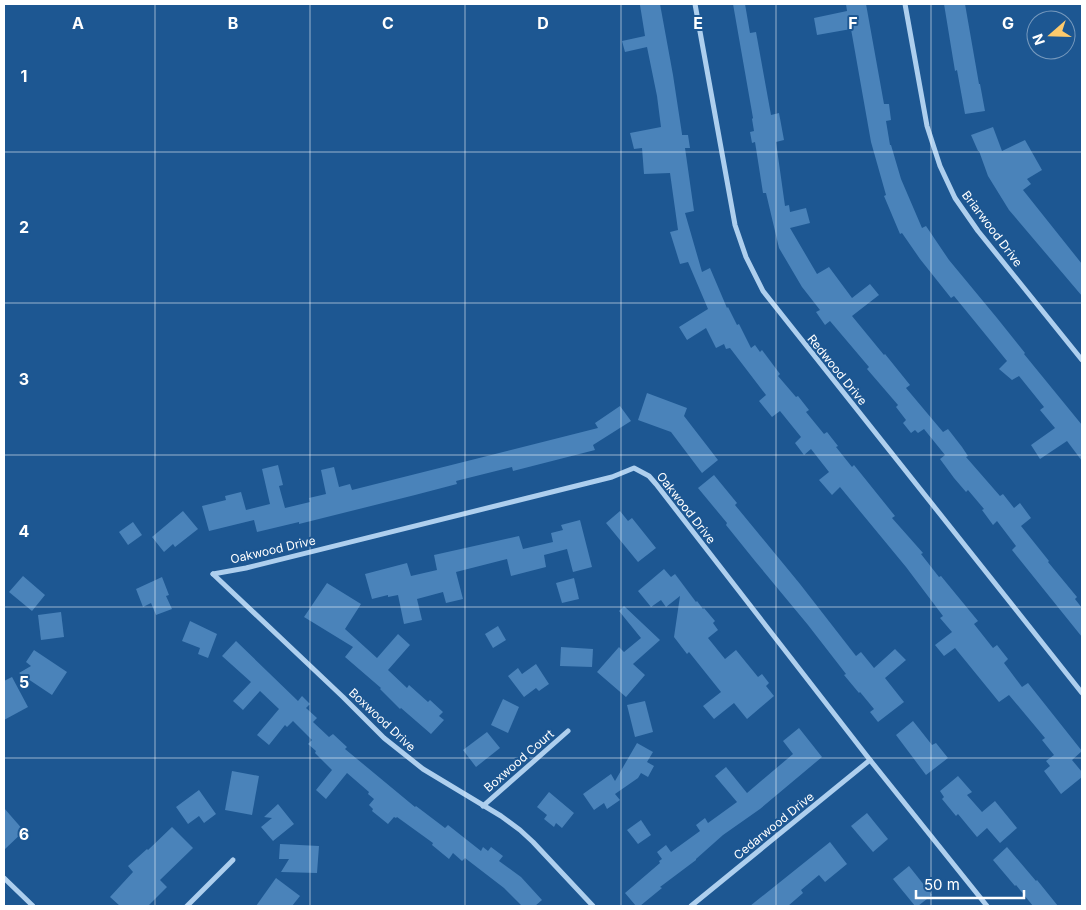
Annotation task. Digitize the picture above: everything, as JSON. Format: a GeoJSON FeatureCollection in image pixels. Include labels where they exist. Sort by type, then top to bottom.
{"type":"FeatureCollection","features":[{"type":"Feature","properties":{"kind":"street","name":"Redwood Drive"},"geometry":{"type":"LineString","coordinates":[[695,4],[735,225],[746,257],[763,291],[1082,694]]}},
{"type":"Feature","properties":{"kind":"street","name":"Briarwood Drive"},"geometry":{"type":"LineString","coordinates":[[905,4],[927,126],[940,166],[956,198],[978,231],[1082,360]]}},
{"type":"Feature","properties":{"kind":"street","name":"Oakwood Drive"},"geometry":{"type":"LineString","coordinates":[[213,574],[246,568],[612,478],[634,468],[649,476],[656,484],[870,760],[987,906]]}},
{"type":"Feature","properties":{"kind":"street","name":"Boxwood Drive"},"geometry":{"type":"LineString","coordinates":[[213,574],[384,738],[423,769],[514,826],[533,842],[593,906]]}},
{"type":"Feature","properties":{"kind":"street","name":"Boxwood Court"},"geometry":{"type":"LineString","coordinates":[[483,806],[568,731]]}},
{"type":"Feature","properties":{"kind":"street","name":"Cedarwood Drive"},"geometry":{"type":"LineString","coordinates":[[692,906],[870,760]]}},
{"type":"Feature","properties":{"kind":"street"},"geometry":{"type":"LineString","coordinates":[[187,906],[233,860]]}},
{"type":"Feature","properties":{"kind":"street"},"geometry":{"type":"LineString","coordinates":[[4,878],[33,906]]}},
{"type":"Feature","properties":{"kind":"building"},"geometry":{"type":"Polygon","coordinates":[[[660,4],[682,135],[688,135],[690,148],[685,148],[694,211],[685,213],[702,272],[710,268],[727,308],[737,325],[739,324],[751,348],[755,345],[760,352],[762,350],[780,374],[778,376],[809,410],[806,412],[824,434],[827,432],[852,467],[854,465],[895,516],[892,518],[923,553],[921,554],[939,577],[941,576],[978,621],[974,624],[993,648],[997,645],[1008,659],[1004,663],[1022,687],[1028,683],[1082,751],[1072,760],[1082,772],[1082,777],[1061,794],[1044,771],[1050,766],[1046,761],[1054,755],[1042,740],[1045,738],[1009,695],[999,702],[955,648],[944,656],[935,645],[952,632],[940,618],[943,616],[906,567],[840,487],[832,495],[819,480],[829,472],[811,449],[804,455],[795,443],[801,437],[780,411],[772,417],[759,401],[766,395],[730,348],[726,349],[724,344],[716,348],[706,328],[687,340],[679,327],[708,309],[688,262],[680,264],[670,232],[678,230],[670,173],[644,174],[642,148],[634,149],[630,133],[661,127],[647,47],[625,52],[622,41],[645,36],[640,5],[660,4]]]}},
{"type":"Feature","properties":{"kind":"building"},"geometry":{"type":"Polygon","coordinates":[[[733,4],[745,4],[750,33],[756,32],[771,115],[779,113],[784,140],[776,142],[785,206],[789,205],[790,212],[806,208],[810,223],[790,228],[817,274],[829,267],[852,298],[870,284],[879,295],[852,316],[910,385],[906,388],[943,432],[948,429],[968,456],[966,457],[1000,496],[1003,494],[1014,508],[1020,503],[1031,518],[1021,526],[1077,597],[1075,599],[1082,608],[1082,637],[1012,550],[1016,546],[997,521],[993,525],[982,510],[984,509],[968,490],[966,492],[954,478],[940,459],[945,455],[924,429],[918,433],[915,430],[911,433],[903,423],[906,420],[896,407],[898,405],[867,369],[869,367],[830,321],[825,325],[816,312],[820,310],[802,287],[779,248],[766,193],[763,193],[755,142],[752,143],[750,132],[754,131],[753,118],[733,4]]]}},
{"type":"Feature","properties":{"kind":"building"},"geometry":{"type":"Polygon","coordinates":[[[846,4],[866,4],[884,104],[889,104],[891,120],[886,121],[890,145],[901,179],[922,228],[926,226],[949,260],[1082,425],[1082,461],[1067,441],[1040,459],[1031,445],[1055,428],[1040,410],[1044,407],[1019,376],[1012,380],[999,369],[1007,361],[954,296],[951,298],[902,233],[900,234],[884,196],[886,195],[871,142],[851,29],[817,35],[814,18],[847,11],[846,4]]]}},
{"type":"Feature","properties":{"kind":"building"},"geometry":{"type":"Polygon","coordinates":[[[944,4],[965,4],[985,111],[965,114],[957,70],[955,71],[944,4]]]}},
{"type":"Feature","properties":{"kind":"building"},"geometry":{"type":"Polygon","coordinates":[[[993,127],[1002,151],[1025,140],[1042,170],[1027,179],[1031,184],[1023,190],[1082,264],[1082,296],[1009,210],[988,176],[971,135],[993,127]]]}},
{"type":"Feature","properties":{"kind":"building"},"geometry":{"type":"Polygon","coordinates":[[[647,393],[687,408],[684,416],[718,460],[702,473],[671,432],[638,420],[647,393]]]}},
{"type":"Feature","properties":{"kind":"building"},"geometry":{"type":"Polygon","coordinates":[[[620,406],[631,421],[593,445],[595,450],[513,471],[512,467],[456,481],[457,484],[299,524],[299,522],[257,532],[254,520],[209,531],[202,506],[226,500],[225,496],[241,492],[246,510],[270,504],[262,469],[278,465],[283,485],[279,486],[285,508],[310,502],[309,498],[326,494],[321,470],[334,467],[339,487],[350,484],[352,490],[598,428],[595,423],[620,406]]]}},
{"type":"Feature","properties":{"kind":"building"},"geometry":{"type":"Polygon","coordinates":[[[714,475],[737,503],[735,505],[856,656],[861,652],[874,668],[895,649],[906,660],[885,678],[904,702],[878,722],[870,712],[874,709],[844,675],[846,674],[808,625],[698,488],[714,475]]]}},
{"type":"Feature","properties":{"kind":"building"},"geometry":{"type":"Polygon","coordinates":[[[183,511],[198,529],[175,547],[173,544],[164,552],[152,537],[183,511]]]}},
{"type":"Feature","properties":{"kind":"building"},"geometry":{"type":"Polygon","coordinates":[[[620,511],[628,521],[632,518],[656,548],[638,562],[606,523],[620,511]]]}},
{"type":"Feature","properties":{"kind":"building"},"geometry":{"type":"Polygon","coordinates":[[[580,520],[592,567],[573,572],[567,549],[544,555],[546,567],[511,576],[507,559],[456,572],[463,599],[446,603],[443,592],[417,599],[422,620],[404,624],[398,595],[388,597],[388,595],[372,599],[365,574],[407,563],[411,576],[437,570],[434,555],[519,536],[523,549],[553,542],[551,533],[563,530],[561,525],[580,520]]]}},
{"type":"Feature","properties":{"kind":"building"},"geometry":{"type":"Polygon","coordinates":[[[133,522],[142,535],[128,545],[119,532],[133,522]]]}},
{"type":"Feature","properties":{"kind":"building"},"geometry":{"type":"Polygon","coordinates":[[[664,569],[671,577],[675,574],[696,602],[715,621],[713,623],[718,630],[708,638],[725,659],[736,650],[758,677],[762,674],[769,683],[766,686],[774,696],[747,719],[734,703],[714,719],[703,706],[721,692],[689,652],[687,654],[674,637],[680,596],[666,607],[661,600],[651,607],[638,591],[664,569]]]}},
{"type":"Feature","properties":{"kind":"building"},"geometry":{"type":"Polygon","coordinates":[[[23,576],[45,595],[32,611],[9,592],[23,576]]]}},
{"type":"Feature","properties":{"kind":"building"},"geometry":{"type":"Polygon","coordinates":[[[162,577],[169,595],[166,596],[172,609],[156,615],[151,603],[143,607],[136,589],[162,577]]]}},
{"type":"Feature","properties":{"kind":"building"},"geometry":{"type":"Polygon","coordinates":[[[574,578],[579,599],[562,603],[556,583],[574,578]]]}},
{"type":"Feature","properties":{"kind":"building"},"geometry":{"type":"Polygon","coordinates":[[[327,583],[361,604],[345,629],[377,658],[398,634],[410,645],[388,670],[407,688],[409,685],[443,712],[439,716],[444,720],[431,734],[400,709],[381,688],[345,657],[353,647],[304,617],[327,583]]]}},
{"type":"Feature","properties":{"kind":"building"},"geometry":{"type":"Polygon","coordinates":[[[624,606],[660,640],[633,664],[645,675],[626,697],[597,672],[619,647],[624,652],[641,638],[619,611],[624,606]]]}},
{"type":"Feature","properties":{"kind":"building"},"geometry":{"type":"Polygon","coordinates":[[[61,612],[64,637],[41,640],[38,615],[61,612]]]}},
{"type":"Feature","properties":{"kind":"building"},"geometry":{"type":"Polygon","coordinates":[[[190,621],[217,634],[208,658],[198,654],[200,648],[182,641],[190,621]]]}},
{"type":"Feature","properties":{"kind":"building"},"geometry":{"type":"Polygon","coordinates":[[[498,626],[506,640],[493,648],[485,634],[498,626]]]}},
{"type":"Feature","properties":{"kind":"building"},"geometry":{"type":"Polygon","coordinates":[[[236,641],[298,701],[302,696],[310,704],[306,708],[317,718],[313,722],[329,737],[333,734],[347,747],[345,749],[415,807],[445,828],[448,825],[481,851],[483,847],[488,851],[491,847],[503,856],[499,861],[521,877],[542,900],[535,906],[522,906],[504,888],[465,858],[462,861],[453,853],[449,859],[432,845],[433,843],[397,817],[394,817],[388,824],[372,811],[373,809],[369,805],[374,799],[368,794],[369,792],[347,773],[326,799],[316,790],[332,770],[308,744],[312,740],[293,721],[287,727],[285,725],[269,745],[257,735],[279,709],[260,691],[243,710],[233,701],[251,682],[222,656],[236,641]]]}},
{"type":"Feature","properties":{"kind":"building"},"geometry":{"type":"Polygon","coordinates":[[[561,647],[593,649],[592,667],[560,666],[561,647]]]}},
{"type":"Feature","properties":{"kind":"building"},"geometry":{"type":"Polygon","coordinates":[[[34,650],[67,672],[52,695],[19,673],[31,666],[26,662],[34,650]]]}},
{"type":"Feature","properties":{"kind":"building"},"geometry":{"type":"Polygon","coordinates":[[[536,664],[549,684],[539,691],[536,688],[524,697],[508,676],[518,668],[522,674],[536,664]]]}},
{"type":"Feature","properties":{"kind":"building"},"geometry":{"type":"Polygon","coordinates":[[[12,677],[28,707],[4,720],[4,681],[12,677]]]}},
{"type":"Feature","properties":{"kind":"building"},"geometry":{"type":"Polygon","coordinates":[[[503,699],[519,707],[508,733],[491,725],[503,699]]]}},
{"type":"Feature","properties":{"kind":"building"},"geometry":{"type":"Polygon","coordinates":[[[645,701],[653,732],[635,737],[627,705],[645,701]]]}},
{"type":"Feature","properties":{"kind":"building"},"geometry":{"type":"Polygon","coordinates":[[[913,721],[932,745],[936,743],[948,758],[926,775],[896,735],[913,721]]]}},
{"type":"Feature","properties":{"kind":"building"},"geometry":{"type":"Polygon","coordinates":[[[799,728],[822,757],[760,809],[723,835],[640,906],[636,906],[625,893],[660,863],[659,861],[662,859],[657,852],[666,845],[671,852],[700,831],[696,825],[705,818],[708,823],[737,802],[715,776],[726,767],[747,793],[793,754],[783,741],[799,728]]]}},
{"type":"Feature","properties":{"kind":"building"},"geometry":{"type":"Polygon","coordinates":[[[487,732],[500,748],[476,767],[463,750],[487,732]]]}},
{"type":"Feature","properties":{"kind":"building"},"geometry":{"type":"Polygon","coordinates":[[[637,743],[653,752],[647,762],[654,766],[648,777],[641,773],[638,778],[615,794],[620,800],[607,809],[604,803],[594,810],[583,794],[611,774],[615,781],[637,743]]]}},
{"type":"Feature","properties":{"kind":"building"},"geometry":{"type":"Polygon","coordinates":[[[232,771],[259,776],[252,815],[225,810],[232,771]]]}},
{"type":"Feature","properties":{"kind":"building"},"geometry":{"type":"Polygon","coordinates":[[[958,776],[972,792],[967,795],[982,812],[995,801],[1017,828],[1000,843],[987,828],[977,837],[958,814],[956,816],[942,799],[944,797],[940,791],[958,776]]]}},
{"type":"Feature","properties":{"kind":"building"},"geometry":{"type":"Polygon","coordinates":[[[199,790],[216,814],[204,823],[199,816],[188,824],[176,807],[199,790]]]}},
{"type":"Feature","properties":{"kind":"building"},"geometry":{"type":"Polygon","coordinates":[[[549,792],[574,813],[562,828],[556,823],[554,827],[544,819],[547,815],[537,807],[549,792]]]}},
{"type":"Feature","properties":{"kind":"building"},"geometry":{"type":"Polygon","coordinates":[[[278,804],[294,824],[273,841],[261,827],[272,818],[264,817],[278,804]]]}},
{"type":"Feature","properties":{"kind":"building"},"geometry":{"type":"Polygon","coordinates":[[[4,808],[24,831],[4,850],[4,808]]]}},
{"type":"Feature","properties":{"kind":"building"},"geometry":{"type":"Polygon","coordinates":[[[867,813],[888,839],[873,852],[851,826],[867,813]]]}},
{"type":"Feature","properties":{"kind":"building"},"geometry":{"type":"Polygon","coordinates":[[[641,820],[651,835],[638,844],[627,830],[641,820]]]}},
{"type":"Feature","properties":{"kind":"building"},"geometry":{"type":"Polygon","coordinates":[[[172,827],[193,848],[160,880],[167,887],[148,906],[120,906],[110,897],[133,872],[128,866],[172,827]]]}},
{"type":"Feature","properties":{"kind":"building"},"geometry":{"type":"Polygon","coordinates":[[[830,842],[847,864],[825,882],[819,875],[801,890],[803,893],[788,906],[750,906],[830,842]]]}},
{"type":"Feature","properties":{"kind":"building"},"geometry":{"type":"Polygon","coordinates":[[[280,844],[319,846],[317,873],[281,872],[289,859],[279,859],[280,844]]]}},
{"type":"Feature","properties":{"kind":"building"},"geometry":{"type":"Polygon","coordinates":[[[1007,847],[1058,906],[1033,906],[1015,886],[993,860],[1007,847]]]}},
{"type":"Feature","properties":{"kind":"building"},"geometry":{"type":"Polygon","coordinates":[[[909,866],[932,895],[918,906],[915,906],[893,879],[909,866]]]}},
{"type":"Feature","properties":{"kind":"building"},"geometry":{"type":"Polygon","coordinates":[[[276,878],[300,896],[292,906],[256,906],[276,878]]]}}]}
